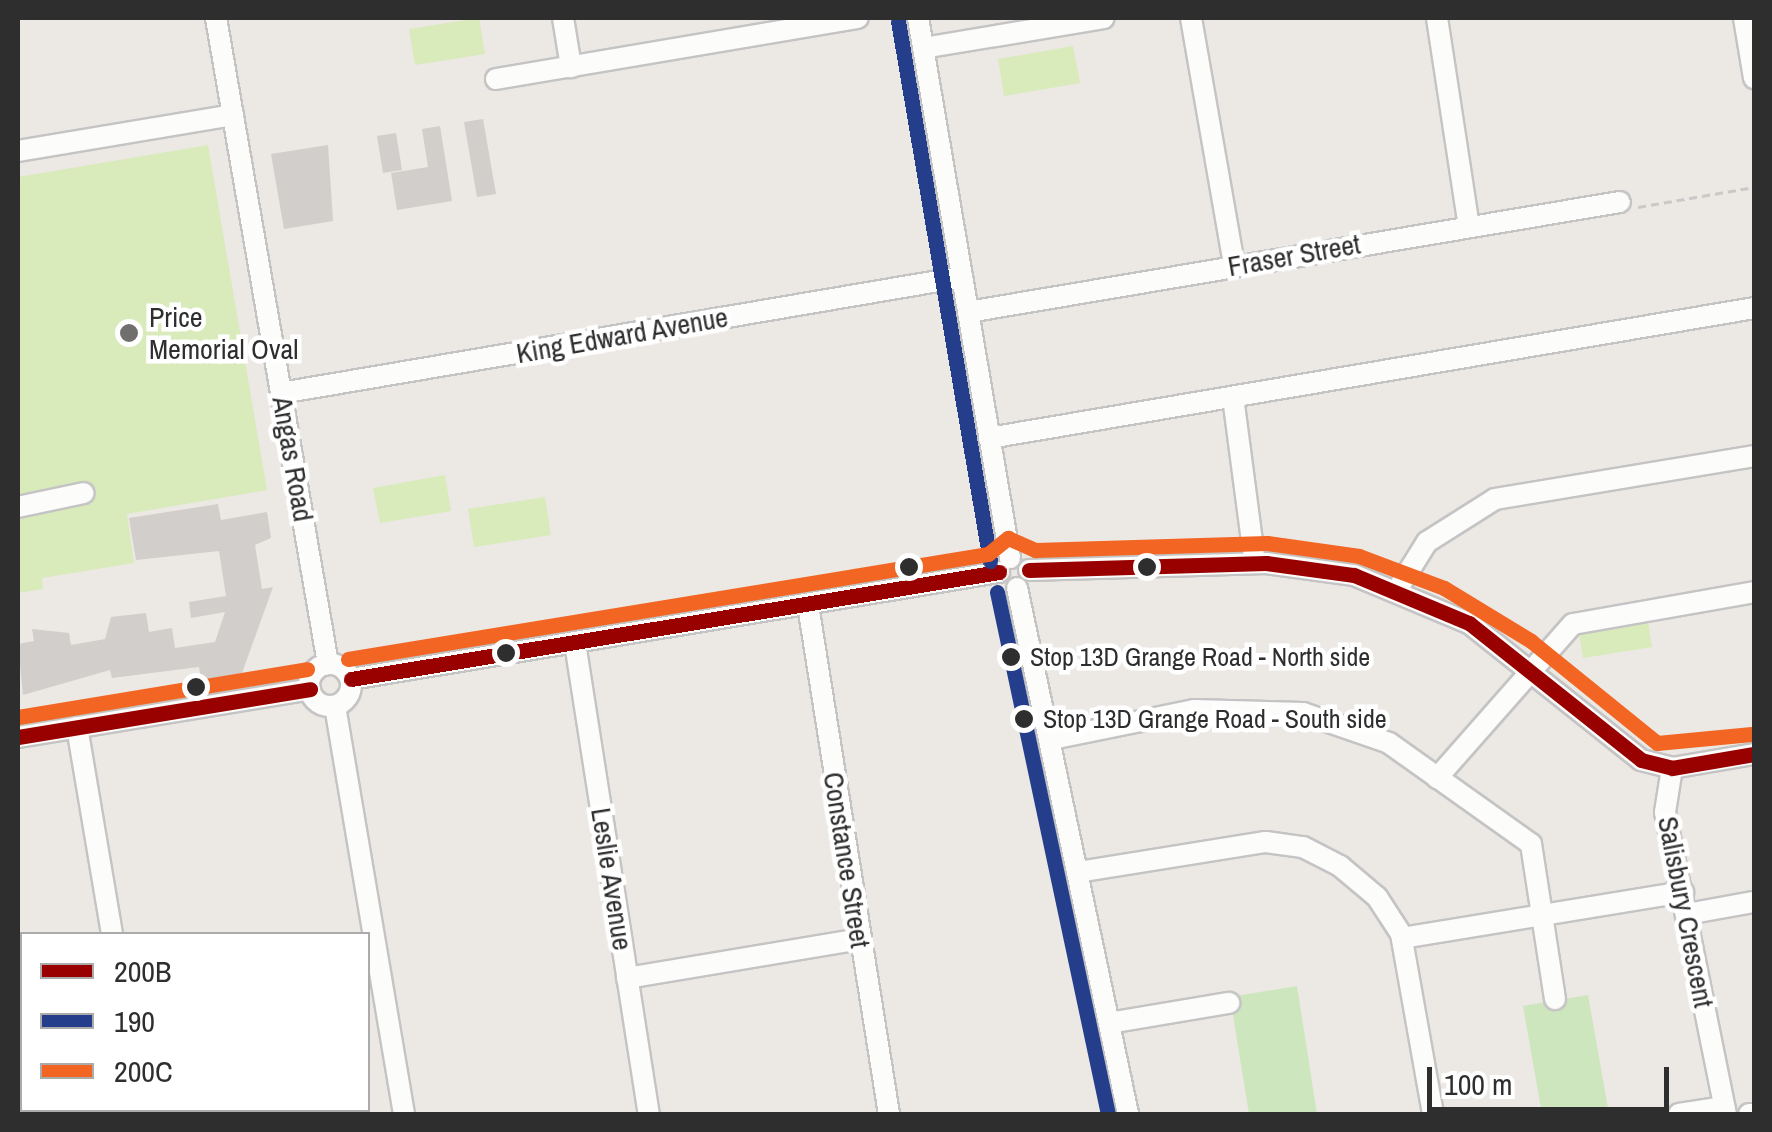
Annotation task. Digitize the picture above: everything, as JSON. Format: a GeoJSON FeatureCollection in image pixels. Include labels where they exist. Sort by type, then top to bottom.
{"type":"FeatureCollection","features":[{"type":"Feature","properties":{"kind":"street","name":"Angas Road"},"geometry":{"type":"LineString","coordinates":[[216,18],[328,664]]}},
{"type":"Feature","properties":{"kind":"street"},"geometry":{"type":"LineString","coordinates":[[563,18],[571,67]]}},
{"type":"Feature","properties":{"kind":"street"},"geometry":{"type":"LineString","coordinates":[[496,79],[858,18]]}},
{"type":"Feature","properties":{"kind":"street"},"geometry":{"type":"LineString","coordinates":[[918,18],[989,438],[1004,565],[1023,579],[1255,563],[1328,570],[1397,590],[1469,624],[1529,666],[1633,755],[1678,767],[1754,754]]}},
{"type":"Feature","properties":{"kind":"street"},"geometry":{"type":"LineString","coordinates":[[923,48],[1104,18]]}},
{"type":"Feature","properties":{"kind":"street"},"geometry":{"type":"LineString","coordinates":[[1191,18],[1234,265]]}},
{"type":"Feature","properties":{"kind":"street"},"geometry":{"type":"LineString","coordinates":[[1437,18],[1469,226]]}},
{"type":"Feature","properties":{"kind":"street"},"geometry":{"type":"LineString","coordinates":[[1744,18],[1754,78]]}},
{"type":"Feature","properties":{"kind":"street"},"geometry":{"type":"LineString","coordinates":[[18,150],[232,116]]}},
{"type":"Feature","properties":{"kind":"street","name":"Fraser Street"},"geometry":{"type":"LineString","coordinates":[[968,312],[1620,202]]}},
{"type":"Feature","properties":{"kind":"street","name":"King Edward Avenue"},"geometry":{"type":"LineString","coordinates":[[281,394],[962,277]]}},
{"type":"Feature","properties":{"kind":"street"},"geometry":{"type":"LineString","coordinates":[[989,438],[1754,308]]}},
{"type":"Feature","properties":{"kind":"street"},"geometry":{"type":"LineString","coordinates":[[1233,396],[1255,563]]}},
{"type":"Feature","properties":{"kind":"street"},"geometry":{"type":"LineString","coordinates":[[1397,590],[1427,542],[1495,500],[1754,456]]}},
{"type":"Feature","properties":{"kind":"street"},"geometry":{"type":"LineString","coordinates":[[18,507],[84,493]]}},
{"type":"Feature","properties":{"kind":"street"},"geometry":{"type":"LineString","coordinates":[[310,689],[315,670],[328,664],[351,679],[808,605],[1004,565]]}},
{"type":"Feature","properties":{"kind":"street"},"geometry":{"type":"LineString","coordinates":[[1023,579],[1126,1114]]}},
{"type":"Feature","properties":{"kind":"street"},"geometry":{"type":"LineString","coordinates":[[1437,778],[1529,666],[1572,624],[1754,592]]}},
{"type":"Feature","properties":{"kind":"street","name":"Constance Street"},"geometry":{"type":"LineString","coordinates":[[808,605],[889,1114]]}},
{"type":"Feature","properties":{"kind":"street","name":"Leslie Avenue"},"geometry":{"type":"LineString","coordinates":[[575,643],[649,1114]]}},
{"type":"Feature","properties":{"kind":"street"},"geometry":{"type":"LineString","coordinates":[[310,689],[322,705],[335,706],[350,694],[351,679]]}},
{"type":"Feature","properties":{"kind":"street"},"geometry":{"type":"LineString","coordinates":[[18,738],[310,689]]}},
{"type":"Feature","properties":{"kind":"street"},"geometry":{"type":"LineString","coordinates":[[335,706],[404,1114]]}},
{"type":"Feature","properties":{"kind":"street"},"geometry":{"type":"LineString","coordinates":[[1052,739],[1194,710],[1303,713],[1389,743],[1531,844],[1555,999]]}},
{"type":"Feature","properties":{"kind":"street"},"geometry":{"type":"LineString","coordinates":[[77,728],[112,932]]}},
{"type":"Feature","properties":{"kind":"street","name":"Salisbury Crescent"},"geometry":{"type":"LineString","coordinates":[[1678,767],[1664,812],[1725,1111]]}},
{"type":"Feature","properties":{"kind":"street"},"geometry":{"type":"LineString","coordinates":[[1078,872],[1266,842],[1303,847],[1376,897],[1402,938],[1433,1114]]}},
{"type":"Feature","properties":{"kind":"street"},"geometry":{"type":"LineString","coordinates":[[1402,938],[1682,892]]}},
{"type":"Feature","properties":{"kind":"street"},"geometry":{"type":"LineString","coordinates":[[1686,914],[1754,902]]}},
{"type":"Feature","properties":{"kind":"street"},"geometry":{"type":"LineString","coordinates":[[628,978],[859,938]]}},
{"type":"Feature","properties":{"kind":"street"},"geometry":{"type":"LineString","coordinates":[[1110,1023],[1229,1003]]}},
{"type":"Feature","properties":{"kind":"street"},"geometry":{"type":"LineString","coordinates":[[1679,1114],[1725,1111]]}},
{"type":"Feature","properties":{"kind":"path"},"geometry":{"type":"LineString","coordinates":[[1620,202],[1637,206],[1754,186]]}},
{"type":"Feature","properties":{"kind":"green space"},"geometry":{"type":"Polygon","coordinates":[[[479,18],[485,54],[415,65],[409,29],[479,18]]]}},
{"type":"Feature","properties":{"kind":"green space"},"geometry":{"type":"Polygon","coordinates":[[[1073,46],[1080,83],[1004,96],[998,59],[1073,46]]]}},
{"type":"Feature","properties":{"kind":"green space","name":"Price Memorial Oval"},"geometry":{"type":"Polygon","coordinates":[[[208,145],[267,490],[127,514],[134,563],[42,578],[43,589],[18,593],[18,177],[208,145]]]}},
{"type":"Feature","properties":{"kind":"green space"},"geometry":{"type":"Polygon","coordinates":[[[445,475],[451,511],[380,523],[373,488],[445,475]]]}},
{"type":"Feature","properties":{"kind":"green space"},"geometry":{"type":"Polygon","coordinates":[[[545,497],[551,535],[474,547],[468,509],[545,497]]]}},
{"type":"Feature","properties":{"kind":"green space"},"geometry":{"type":"Polygon","coordinates":[[[1647,615],[1652,647],[1583,658],[1578,626],[1647,615]]]}},
{"type":"Feature","properties":{"kind":"green space"},"geometry":{"type":"Polygon","coordinates":[[[1297,986],[1317,1114],[1249,1114],[1230,997],[1297,986]]]}},
{"type":"Feature","properties":{"kind":"green space"},"geometry":{"type":"Polygon","coordinates":[[[1588,995],[1609,1114],[1542,1114],[1523,1006],[1588,995]]]}},
{"type":"Feature","properties":{"kind":"building"},"geometry":{"type":"Polygon","coordinates":[[[483,119],[496,194],[477,197],[464,122],[483,119]]]}},
{"type":"Feature","properties":{"kind":"building"},"geometry":{"type":"Polygon","coordinates":[[[440,126],[452,201],[397,210],[391,173],[428,167],[422,129],[440,126]]]}},
{"type":"Feature","properties":{"kind":"building"},"geometry":{"type":"Polygon","coordinates":[[[396,133],[402,170],[383,173],[377,136],[396,133]]]}},
{"type":"Feature","properties":{"kind":"building"},"geometry":{"type":"Polygon","coordinates":[[[328,145],[333,221],[284,229],[271,154],[328,145]]]}},
{"type":"Feature","properties":{"kind":"building"},"geometry":{"type":"Polygon","coordinates":[[[218,504],[221,520],[267,512],[271,538],[255,545],[262,589],[273,587],[242,673],[201,680],[199,667],[112,678],[110,670],[23,695],[18,644],[34,641],[32,629],[69,633],[71,645],[105,639],[111,617],[146,613],[149,632],[172,628],[175,648],[215,642],[225,612],[191,618],[189,602],[226,596],[219,551],[136,560],[129,518],[218,504]]]}},
{"type":"Feature","properties":{"kind":"transit line","name":"190"},"geometry":{"type":"LineString","coordinates":[[898,21],[990,561]]}},
{"type":"Feature","properties":{"kind":"transit line","name":"200C"},"geometry":{"type":"LineString","coordinates":[[348,659],[988,554],[1008,538],[1035,550],[1267,543],[1359,556],[1444,588],[1531,641],[1657,743],[1752,734]]}},
{"type":"Feature","properties":{"kind":"transit line","name":"200B"},"geometry":{"type":"LineString","coordinates":[[1029,570],[1266,563],[1354,575],[1469,623],[1641,760],[1672,768],[1754,754]]}},
{"type":"Feature","properties":{"kind":"transit line","name":"200B"},"geometry":{"type":"LineString","coordinates":[[351,679],[999,572]]}},
{"type":"Feature","properties":{"kind":"transit line","name":"190"},"geometry":{"type":"LineString","coordinates":[[997,592],[1108,1114]]}},
{"type":"Feature","properties":{"kind":"transit line","name":"200C"},"geometry":{"type":"LineString","coordinates":[[18,717],[307,669]]}},
{"type":"Feature","properties":{"kind":"transit line","name":"200B"},"geometry":{"type":"LineString","coordinates":[[18,737],[310,689]]}},
{"type":"Feature","properties":{"kind":"place","name":"Price Memorial Oval"},"geometry":{"type":"Point","coordinates":[129,333]}},
{"type":"Feature","properties":{"kind":"place","name":"Stop 13D Grange Road - North side"},"geometry":{"type":"Point","coordinates":[1011,657]}},
{"type":"Feature","properties":{"kind":"place","name":"Stop 13D Grange Road - South side"},"geometry":{"type":"Point","coordinates":[1024,719]}}]}
